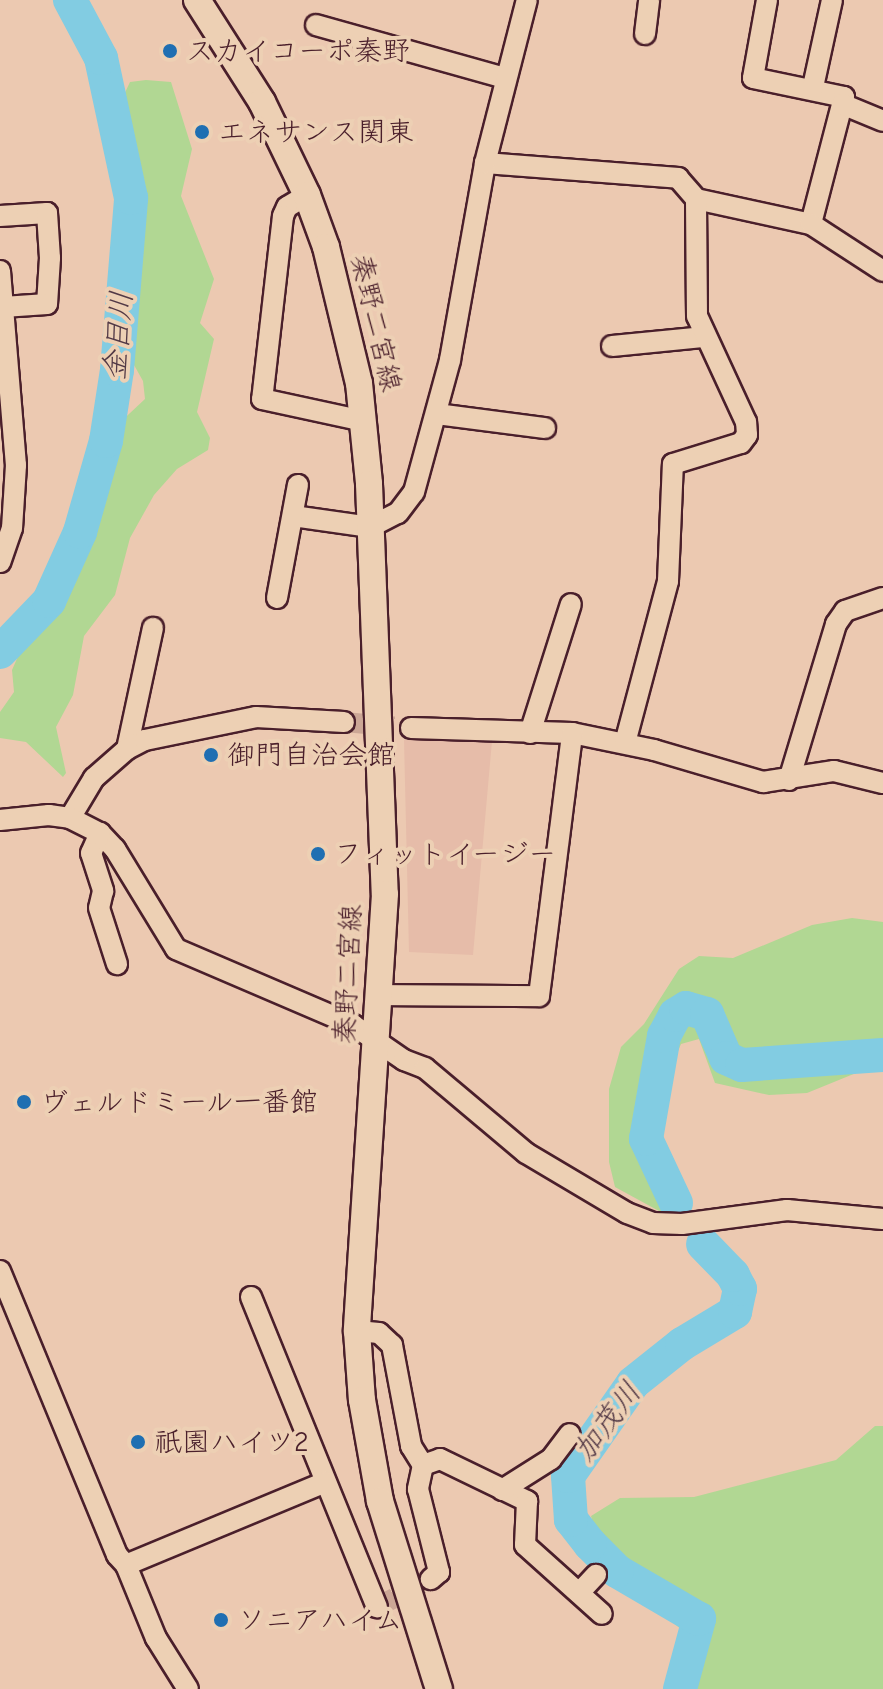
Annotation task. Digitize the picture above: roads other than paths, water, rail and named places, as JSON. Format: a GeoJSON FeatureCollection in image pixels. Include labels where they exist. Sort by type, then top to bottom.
{"type":"FeatureCollection","features":[{"type":"Feature","properties":{"kind":"main road","name":"秦野二宮線"},"geometry":{"type":"LineString","coordinates":[[197,0],[262,102],[307,195],[346,317],[364,421],[385,894],[381,995],[357,1331],[362,1400],[380,1501],[439,1689]]}},
{"type":"Feature","properties":{"kind":"street"},"geometry":{"type":"LineString","coordinates":[[293,516],[370,527],[410,501],[437,414],[485,163],[504,78],[527,0]]}},
{"type":"Feature","properties":{"kind":"street"},"geometry":{"type":"LineString","coordinates":[[645,34],[649,0]]}},
{"type":"Feature","properties":{"kind":"street"},"geometry":{"type":"LineString","coordinates":[[767,0],[753,78],[813,87],[844,97],[811,224]]}},
{"type":"Feature","properties":{"kind":"street"},"geometry":{"type":"LineString","coordinates":[[813,87],[832,0]]}},
{"type":"Feature","properties":{"kind":"street"},"geometry":{"type":"LineString","coordinates":[[316,25],[504,78]]}},
{"type":"Feature","properties":{"kind":"street"},"geometry":{"type":"LineString","coordinates":[[842,104],[883,121]]}},
{"type":"Feature","properties":{"kind":"street"},"geometry":{"type":"LineString","coordinates":[[485,163],[678,178],[696,199],[811,224],[883,271]]}},
{"type":"Feature","properties":{"kind":"street"},"geometry":{"type":"LineString","coordinates":[[307,195],[287,207],[283,216],[262,399],[364,421]]}},
{"type":"Feature","properties":{"kind":"street"},"geometry":{"type":"LineString","coordinates":[[625,743],[668,581],[673,464],[680,458],[741,443],[747,435],[746,422],[703,337],[697,316],[696,199]]}},
{"type":"Feature","properties":{"kind":"street"},"geometry":{"type":"LineString","coordinates":[[0,216],[47,213],[50,258],[47,304],[3,307]]}},
{"type":"Feature","properties":{"kind":"street"},"geometry":{"type":"LineString","coordinates":[[0,271],[16,465],[12,528],[0,562]]}},
{"type":"Feature","properties":{"kind":"street"},"geometry":{"type":"LineString","coordinates":[[612,346],[703,337]]}},
{"type":"Feature","properties":{"kind":"street"},"geometry":{"type":"LineString","coordinates":[[437,414],[545,428]]}},
{"type":"Feature","properties":{"kind":"street"},"geometry":{"type":"LineString","coordinates":[[277,598],[298,485]]}},
{"type":"Feature","properties":{"kind":"street"},"geometry":{"type":"LineString","coordinates":[[789,780],[836,624],[845,611],[883,598]]}},
{"type":"Feature","properties":{"kind":"street"},"geometry":{"type":"LineString","coordinates":[[530,733],[571,604]]}},
{"type":"Feature","properties":{"kind":"street"},"geometry":{"type":"LineString","coordinates":[[127,749],[153,628]]}},
{"type":"Feature","properties":{"kind":"street"},"geometry":{"type":"LineString","coordinates":[[70,818],[94,778],[127,749],[166,734],[256,717],[344,722]]}},
{"type":"Feature","properties":{"kind":"street"},"geometry":{"type":"LineString","coordinates":[[411,728],[572,733],[625,743],[763,782],[834,771],[883,783]]}},
{"type":"Feature","properties":{"kind":"street"},"geometry":{"type":"LineString","coordinates":[[381,995],[539,996],[572,733]]}},
{"type":"Feature","properties":{"kind":"street"},"geometry":{"type":"LineString","coordinates":[[0,820],[70,818],[100,833],[115,849],[176,949],[377,1040],[404,1060],[425,1068],[539,1162],[592,1196],[653,1223],[787,1210],[883,1219]]}},
{"type":"Feature","properties":{"kind":"street"},"geometry":{"type":"LineString","coordinates":[[100,833],[91,853],[103,891],[99,908],[117,964]]}},
{"type":"Feature","properties":{"kind":"street"},"geometry":{"type":"LineString","coordinates":[[0,1271],[117,1555],[126,1565],[156,1638],[188,1689]]}},
{"type":"Feature","properties":{"kind":"street"},"geometry":{"type":"LineString","coordinates":[[251,1297],[377,1607]]}},
{"type":"Feature","properties":{"kind":"street"},"geometry":{"type":"LineString","coordinates":[[357,1331],[379,1333],[392,1345],[411,1446],[423,1465],[418,1489],[439,1572],[431,1579]]}},
{"type":"Feature","properties":{"kind":"street"},"geometry":{"type":"LineString","coordinates":[[502,1490],[551,1459],[570,1434]]}},
{"type":"Feature","properties":{"kind":"street"},"geometry":{"type":"LineString","coordinates":[[423,1465],[440,1459],[527,1501],[525,1545],[602,1614]]}},
{"type":"Feature","properties":{"kind":"street"},"geometry":{"type":"LineString","coordinates":[[126,1565],[325,1482]]}},
{"type":"Feature","properties":{"kind":"street"},"geometry":{"type":"LineString","coordinates":[[579,1593],[596,1575]]}},
{"type":"Feature","properties":{"kind":"waterway","name":"金目川"},"geometry":{"type":"LineString","coordinates":[[0,652],[49,601],[80,532],[106,441],[117,370],[131,198],[101,58],[70,0]]}},
{"type":"Feature","properties":{"kind":"waterway","name":"加茂川"},"geometry":{"type":"LineString","coordinates":[[676,1203],[646,1139],[664,1036],[675,1015],[686,1008],[707,1014],[726,1058],[742,1065],[883,1055]]}},
{"type":"Feature","properties":{"kind":"waterway","name":"加茂川"},"geometry":{"type":"LineString","coordinates":[[680,1689],[699,1619],[617,1571],[590,1544],[571,1520],[568,1476],[633,1383],[682,1344],[735,1312],[740,1289],[733,1275],[703,1244]]}},
{"type":"Feature","properties":{"kind":"tunnel"},"geometry":{"type":"LineString","coordinates":[[344,722],[411,728]]}},
{"type":"Feature","properties":{"kind":"tunnel"},"geometry":{"type":"LineString","coordinates":[[377,1607],[431,1579]]}},
{"type":"Feature","properties":{"kind":"place","name":"スカイコーポ秦野"},"geometry":{"type":"Point","coordinates":[170,51]}},
{"type":"Feature","properties":{"kind":"place","name":"エネサンス関東"},"geometry":{"type":"Point","coordinates":[202,132]}},
{"type":"Feature","properties":{"kind":"place","name":"御門自治会館"},"geometry":{"type":"Point","coordinates":[211,755]}},
{"type":"Feature","properties":{"kind":"place","name":"フィットイージー"},"geometry":{"type":"Point","coordinates":[318,854]}},
{"type":"Feature","properties":{"kind":"place","name":"ヴェルドミール一番館"},"geometry":{"type":"Point","coordinates":[24,1102]}},
{"type":"Feature","properties":{"kind":"place","name":"祇園ハイツ2"},"geometry":{"type":"Point","coordinates":[138,1442]}},
{"type":"Feature","properties":{"kind":"place","name":"ソニアハイム"},"geometry":{"type":"Point","coordinates":[221,1620]}}]}
